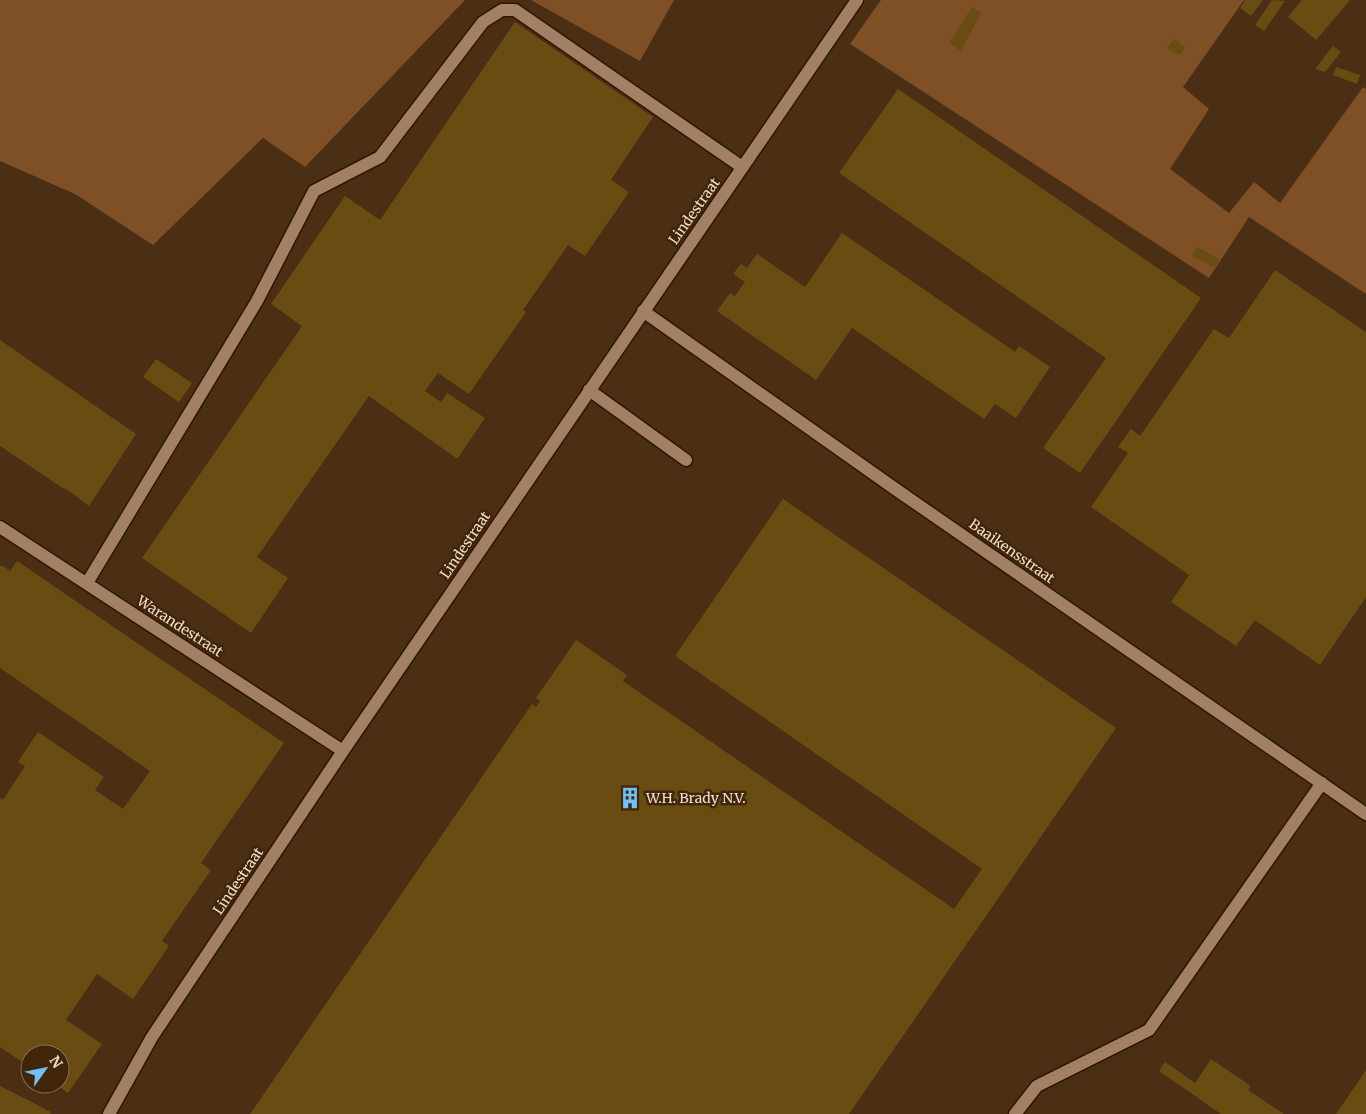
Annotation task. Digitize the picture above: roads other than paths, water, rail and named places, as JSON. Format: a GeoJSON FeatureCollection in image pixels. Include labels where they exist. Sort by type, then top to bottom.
{"type":"FeatureCollection","features":[{"type":"Feature","properties":{"kind":"street","name":"Lindestraat"},"geometry":{"type":"LineString","coordinates":[[109,1114],[152,1037],[343,750],[857,0]]}},
{"type":"Feature","properties":{"kind":"street"},"geometry":{"type":"LineString","coordinates":[[86,583],[257,301],[314,191],[380,157],[484,22],[502,10],[515,10],[742,167]]}},
{"type":"Feature","properties":{"kind":"street","name":"Baaikensstraat"},"geometry":{"type":"LineString","coordinates":[[643,311],[901,493],[1366,814]]}},
{"type":"Feature","properties":{"kind":"street"},"geometry":{"type":"LineString","coordinates":[[589,390],[686,460]]}},
{"type":"Feature","properties":{"kind":"street","name":"Warandestraat"},"geometry":{"type":"LineString","coordinates":[[0,527],[343,750]]}},
{"type":"Feature","properties":{"kind":"street"},"geometry":{"type":"LineString","coordinates":[[1016,1114],[1037,1086],[1149,1030],[1322,783]]}},
{"type":"Feature","properties":{"kind":"place","name":"W.H. Brady N.V."},"geometry":{"type":"Point","coordinates":[630,798]}}]}
